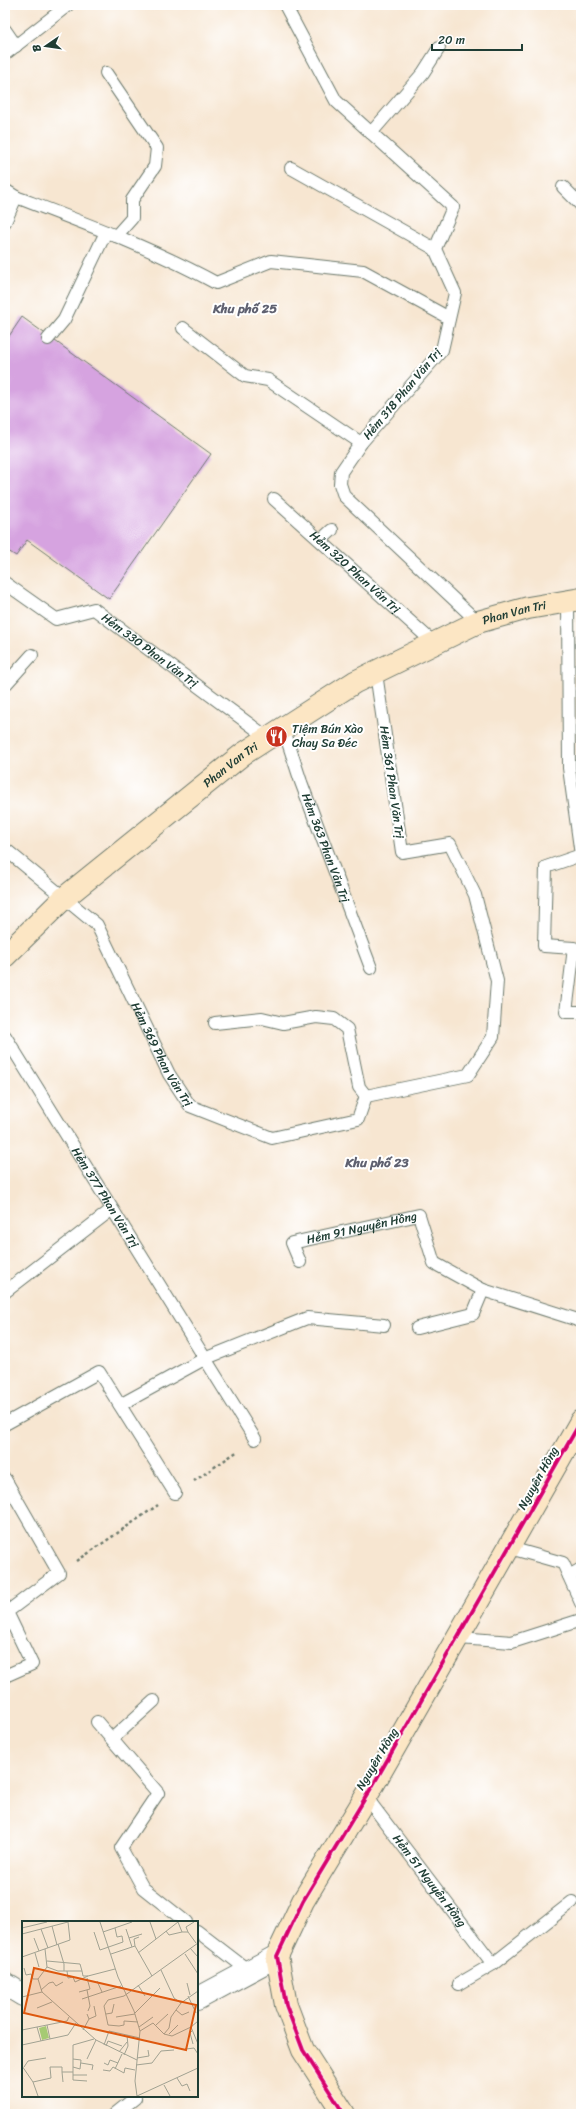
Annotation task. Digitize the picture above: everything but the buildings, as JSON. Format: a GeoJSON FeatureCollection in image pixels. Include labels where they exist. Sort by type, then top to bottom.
{"type":"FeatureCollection","features":[{"type":"Feature","properties":{"kind":"street","name":"Phan Van Tri"},"geometry":{"type":"LineString","coordinates":[[5,956],[64,898],[243,754],[355,682],[478,622],[528,608],[575,600]]}},
{"type":"Feature","properties":{"kind":"street","name":"Nguyên Hồng"},"geometry":{"type":"LineString","coordinates":[[277,1956],[303,1901],[366,1797],[510,1548],[576,1443],[581,1421]]}},
{"type":"Feature","properties":{"kind":"street"},"geometry":{"type":"LineString","coordinates":[[198,1998],[277,1956],[286,2005],[303,2050],[344,2114]]}},
{"type":"Feature","properties":{"kind":"street"},"geometry":{"type":"LineString","coordinates":[[5,1984],[22,1994]]}},
{"type":"Feature","properties":{"kind":"lane"},"geometry":{"type":"LineString","coordinates":[[5,54],[68,5]]}},
{"type":"Feature","properties":{"kind":"lane"},"geometry":{"type":"LineString","coordinates":[[286,6],[336,101],[453,207],[436,248],[291,168]]}},
{"type":"Feature","properties":{"kind":"lane"},"geometry":{"type":"LineString","coordinates":[[5,30],[16,46]]}},
{"type":"Feature","properties":{"kind":"lane"},"geometry":{"type":"LineString","coordinates":[[371,133],[423,73],[439,48]]}},
{"type":"Feature","properties":{"kind":"lane"},"geometry":{"type":"LineString","coordinates":[[48,339],[64,320],[111,234],[132,218],[132,200],[155,166],[157,148],[106,73]]}},
{"type":"Feature","properties":{"kind":"lane"},"geometry":{"type":"LineString","coordinates":[[563,187],[581,205]]}},
{"type":"Feature","properties":{"kind":"lane"},"geometry":{"type":"LineString","coordinates":[[5,190],[16,197],[111,234],[183,265],[216,283],[271,261],[363,271],[450,318]]}},
{"type":"Feature","properties":{"kind":"lane"},"geometry":{"type":"LineString","coordinates":[[5,222],[16,197]]}},
{"type":"Feature","properties":{"kind":"lane","name":"Hẻm 318 Phan Văn Trị"},"geometry":{"type":"LineString","coordinates":[[436,248],[455,293],[442,350],[361,443],[341,472],[340,484],[344,496],[478,622]]}},
{"type":"Feature","properties":{"kind":"lane"},"geometry":{"type":"LineString","coordinates":[[183,328],[245,376],[268,380],[361,443]]}},
{"type":"Feature","properties":{"kind":"lane","name":"Hẻm 320 Phan Văn Trị"},"geometry":{"type":"LineString","coordinates":[[274,499],[435,644]]}},
{"type":"Feature","properties":{"kind":"lane"},"geometry":{"type":"LineString","coordinates":[[321,540],[332,530]]}},
{"type":"Feature","properties":{"kind":"lane","name":"Hẻm 330 Phan Văn Trị"},"geometry":{"type":"LineString","coordinates":[[5,583],[56,619],[94,609],[276,733]]}},
{"type":"Feature","properties":{"kind":"lane"},"geometry":{"type":"LineString","coordinates":[[575,600],[575,767],[581,855],[546,867],[544,946],[574,948],[566,1012],[581,1012]]}},
{"type":"Feature","properties":{"kind":"lane"},"geometry":{"type":"LineString","coordinates":[[5,685],[32,655]]}},
{"type":"Feature","properties":{"kind":"lane","name":"Hẻm 361 Phan Văn Trị"},"geometry":{"type":"LineString","coordinates":[[366,1096],[468,1075],[493,1038],[497,981],[475,896],[450,844],[402,852],[376,673]]}},
{"type":"Feature","properties":{"kind":"lane","name":"Hẻm 363 Phan Văn Trị"},"geometry":{"type":"LineString","coordinates":[[276,733],[301,782],[371,968]]}},
{"type":"Feature","properties":{"kind":"lane"},"geometry":{"type":"LineString","coordinates":[[5,849],[64,898]]}},
{"type":"Feature","properties":{"kind":"lane","name":"Hẻm 369 Phan Văn Trị"},"geometry":{"type":"LineString","coordinates":[[64,898],[97,925],[169,1074],[190,1106],[272,1138],[358,1120],[366,1096]]}},
{"type":"Feature","properties":{"kind":"lane"},"geometry":{"type":"LineString","coordinates":[[215,1023],[262,1018],[283,1023],[316,1018],[334,1019],[347,1029],[359,1087],[366,1096]]}},
{"type":"Feature","properties":{"kind":"lane","name":"Hẻm 377 Phan Văn Trị"},"geometry":{"type":"LineString","coordinates":[[5,1036],[111,1210],[255,1439]]}},
{"type":"Feature","properties":{"kind":"lane"},"geometry":{"type":"LineString","coordinates":[[5,1292],[111,1210]]}},
{"type":"Feature","properties":{"kind":"lane","name":"Hẻm 91 Nguyên Hồng"},"geometry":{"type":"LineString","coordinates":[[300,1262],[292,1243],[419,1215],[434,1263],[483,1290],[581,1321]]}},
{"type":"Feature","properties":{"kind":"lane"},"geometry":{"type":"LineString","coordinates":[[417,1328],[472,1314],[483,1290]]}},
{"type":"Feature","properties":{"kind":"lane"},"geometry":{"type":"LineString","coordinates":[[120,1405],[204,1359],[308,1318],[384,1325]]}},
{"type":"Feature","properties":{"kind":"lane"},"geometry":{"type":"LineString","coordinates":[[5,1424],[99,1372],[175,1494]]}},
{"type":"Feature","properties":{"kind":"lane"},"geometry":{"type":"LineString","coordinates":[[5,1479],[59,1573],[7,1612],[32,1664],[5,1676]]}},
{"type":"Feature","properties":{"kind":"lane"},"geometry":{"type":"LineString","coordinates":[[510,1548],[563,1562],[581,1602]]}},
{"type":"Feature","properties":{"kind":"lane"},"geometry":{"type":"LineString","coordinates":[[569,1576],[581,1569]]}},
{"type":"Feature","properties":{"kind":"lane"},"geometry":{"type":"LineString","coordinates":[[459,1638],[512,1642],[581,1620]]}},
{"type":"Feature","properties":{"kind":"lane"},"geometry":{"type":"LineString","coordinates":[[112,1739],[154,1701]]}},
{"type":"Feature","properties":{"kind":"lane"},"geometry":{"type":"LineString","coordinates":[[97,1722],[158,1793],[121,1848],[143,1888],[185,1921]]}},
{"type":"Feature","properties":{"kind":"lane","name":"Hẻm 51 Nguyên Hồng"},"geometry":{"type":"LineString","coordinates":[[366,1797],[493,1964]]}},
{"type":"Feature","properties":{"kind":"lane"},"geometry":{"type":"LineString","coordinates":[[459,1984],[493,1964],[572,1902]]}},
{"type":"Feature","properties":{"kind":"lane"},"geometry":{"type":"LineString","coordinates":[[198,1931],[249,1971]]}},
{"type":"Feature","properties":{"kind":"lane"},"geometry":{"type":"LineString","coordinates":[[115,2114],[134,2097]]}},
{"type":"Feature","properties":{"kind":"cycle path"},"geometry":{"type":"LineString","coordinates":[[344,2114],[303,2050],[286,2005],[277,1956],[303,1901],[373,1785],[581,1421]]}},
{"type":"Feature","properties":{"kind":"place","name":"Tiệm Bún Xào Chay Sa Đéc"},"geometry":{"type":"Point","coordinates":[277,736]}},
{"type":"Feature","properties":{"kind":"district","name":"Khu phố 25"},"geometry":{"type":"Point","coordinates":[245,308]}},
{"type":"Feature","properties":{"kind":"district","name":"Khu phố 23"},"geometry":{"type":"Point","coordinates":[377,1162]}}]}
